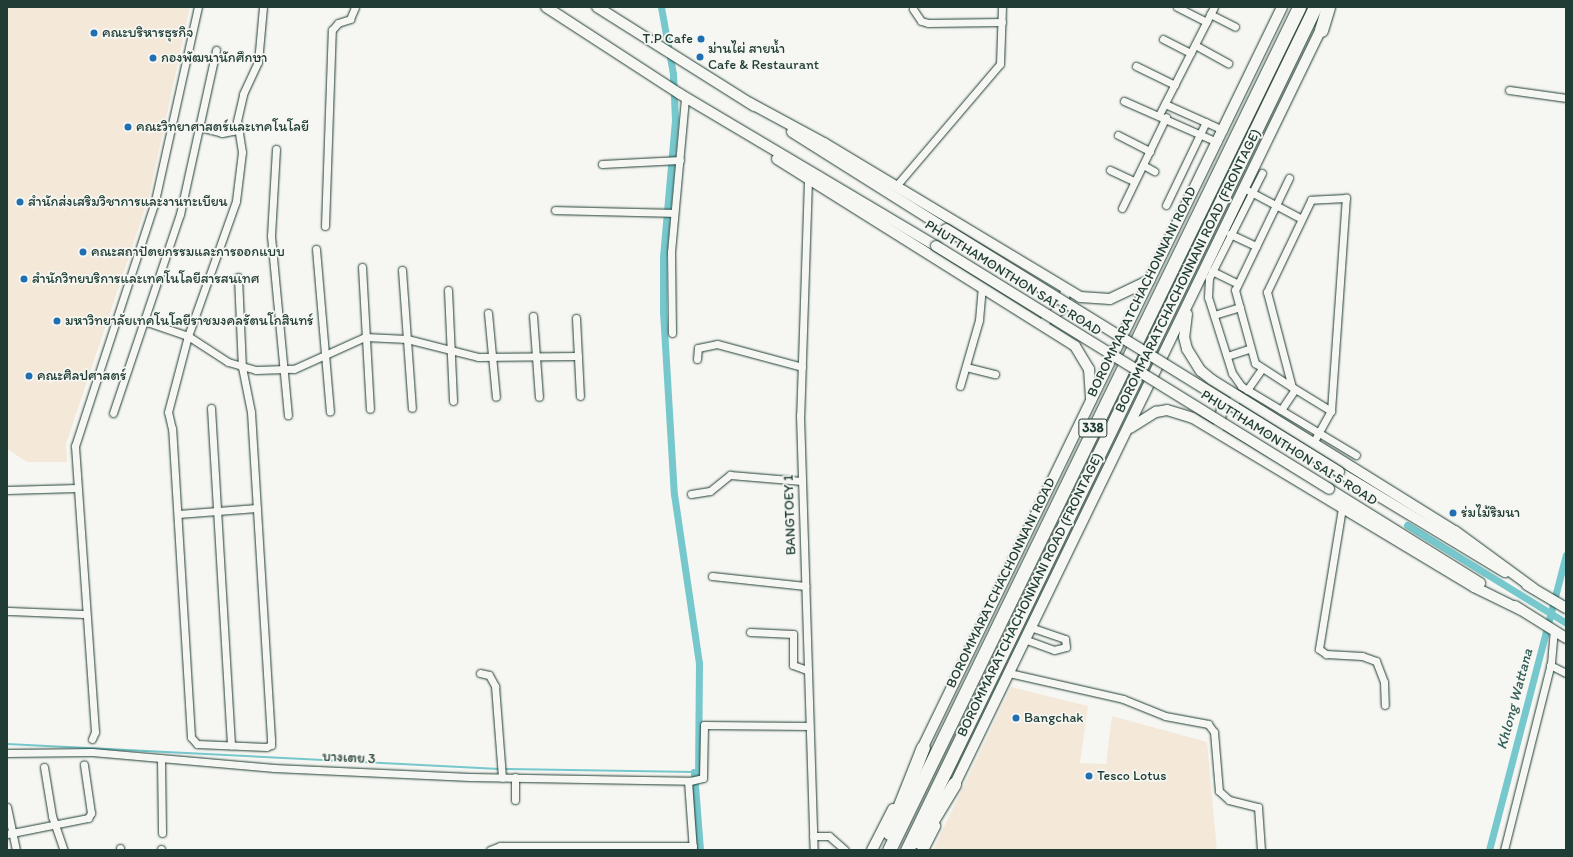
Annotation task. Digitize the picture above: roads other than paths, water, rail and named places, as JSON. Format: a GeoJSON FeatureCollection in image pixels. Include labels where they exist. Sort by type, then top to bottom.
{"type":"FeatureCollection","features":[{"type":"Feature","properties":{"kind":"highway","name":"BOROMMARATCHACHONNANI ROAD"},"geometry":{"type":"LineString","coordinates":[[889,850],[1299,7]]}},
{"type":"Feature","properties":{"kind":"highway","name":"338"},"geometry":{"type":"LineString","coordinates":[[907,850],[1315,7]]}},
{"type":"Feature","properties":{"kind":"highway"},"geometry":{"type":"LineString","coordinates":[[1321,30],[1328,7]]}},
{"type":"Feature","properties":{"kind":"highway"},"geometry":{"type":"LineString","coordinates":[[883,850],[923,747]]}},
{"type":"Feature","properties":{"kind":"highway"},"geometry":{"type":"LineString","coordinates":[[915,850],[954,784]]}},
{"type":"Feature","properties":{"kind":"main road","name":"PHUTTHAMONTHON SAI 5 ROAD"},"geometry":{"type":"LineString","coordinates":[[546,7],[671,89],[936,246],[1329,489],[1566,638]]}},
{"type":"Feature","properties":{"kind":"main road","name":"PHUTTHAMONTHON SAI 5 ROAD"},"geometry":{"type":"LineString","coordinates":[[597,7],[946,229],[1339,472],[1563,606]]}},
{"type":"Feature","properties":{"kind":"main road","name":"338"},"geometry":{"type":"LineString","coordinates":[[872,850],[1282,7]]}},
{"type":"Feature","properties":{"kind":"main road","name":"BOROMMARATCHACHONNANI ROAD (FRONTAGE)"},"geometry":{"type":"LineString","coordinates":[[923,850],[1122,437],[1190,300],[1248,190],[1332,7]]}},
{"type":"Feature","properties":{"kind":"main road"},"geometry":{"type":"LineString","coordinates":[[750,103],[896,186],[1059,286],[1080,297],[1110,299],[1150,280]]}},
{"type":"Feature","properties":{"kind":"main road"},"geometry":{"type":"LineString","coordinates":[[740,130],[808,180],[1075,346],[1084,358],[1091,400]]}},
{"type":"Feature","properties":{"kind":"main road"},"geometry":{"type":"LineString","coordinates":[[1032,318],[1051,320],[1056,315],[1066,296],[1059,286]]}},
{"type":"Feature","properties":{"kind":"main road"},"geometry":{"type":"LineString","coordinates":[[1190,300],[1184,337],[1192,359],[1212,380],[1246,395],[1313,443],[1471,542],[1533,588]]}},
{"type":"Feature","properties":{"kind":"main road"},"geometry":{"type":"LineString","coordinates":[[1218,433],[1222,409],[1246,395]]}},
{"type":"Feature","properties":{"kind":"main road"},"geometry":{"type":"LineString","coordinates":[[1122,437],[1146,415],[1167,410],[1193,418],[1474,587],[1521,610]]}},
{"type":"Feature","properties":{"kind":"street"},"geometry":{"type":"LineString","coordinates":[[92,739],[95,732],[77,488],[76,436],[154,205],[198,7]]}},
{"type":"Feature","properties":{"kind":"street"},"geometry":{"type":"LineString","coordinates":[[238,277],[242,367],[251,412],[271,745],[196,744],[191,737],[178,514],[168,412],[188,336],[236,201],[242,158],[238,130],[244,94],[261,51],[263,7]]}},
{"type":"Feature","properties":{"kind":"street"},"geometry":{"type":"LineString","coordinates":[[325,226],[332,30],[338,23],[350,19],[355,7]]}},
{"type":"Feature","properties":{"kind":"street"},"geometry":{"type":"LineString","coordinates":[[896,186],[996,70],[1003,57],[1002,7]]}},
{"type":"Feature","properties":{"kind":"street"},"geometry":{"type":"LineString","coordinates":[[1177,7],[1206,22]]}},
{"type":"Feature","properties":{"kind":"street"},"geometry":{"type":"LineString","coordinates":[[1122,208],[1150,151],[1165,104],[1214,7]]}},
{"type":"Feature","properties":{"kind":"street"},"geometry":{"type":"LineString","coordinates":[[913,9],[921,21],[928,23],[1002,22]]}},
{"type":"Feature","properties":{"kind":"street"},"geometry":{"type":"LineString","coordinates":[[1210,14],[1235,27]]}},
{"type":"Feature","properties":{"kind":"street"},"geometry":{"type":"LineString","coordinates":[[1163,39],[1191,53]]}},
{"type":"Feature","properties":{"kind":"street"},"geometry":{"type":"LineString","coordinates":[[1195,45],[1228,63]]}},
{"type":"Feature","properties":{"kind":"street"},"geometry":{"type":"LineString","coordinates":[[113,413],[180,214],[216,50]]}},
{"type":"Feature","properties":{"kind":"street"},"geometry":{"type":"LineString","coordinates":[[1136,66],[1175,85]]}},
{"type":"Feature","properties":{"kind":"street"},"geometry":{"type":"LineString","coordinates":[[1509,90],[1566,98]]}},
{"type":"Feature","properties":{"kind":"street"},"geometry":{"type":"LineString","coordinates":[[672,333],[670,273],[672,213],[683,96]]}},
{"type":"Feature","properties":{"kind":"street"},"geometry":{"type":"LineString","coordinates":[[1124,102],[1162,116],[1217,142]]}},
{"type":"Feature","properties":{"kind":"street"},"geometry":{"type":"LineString","coordinates":[[1165,104],[1223,130]]}},
{"type":"Feature","properties":{"kind":"street"},"geometry":{"type":"LineString","coordinates":[[1166,205],[1206,122]]}},
{"type":"Feature","properties":{"kind":"street"},"geometry":{"type":"LineString","coordinates":[[200,127],[222,132],[238,130]]}},
{"type":"Feature","properties":{"kind":"street"},"geometry":{"type":"LineString","coordinates":[[1118,135],[1150,151]]}},
{"type":"Feature","properties":{"kind":"street"},"geometry":{"type":"LineString","coordinates":[[276,149],[271,236],[288,415]]}},
{"type":"Feature","properties":{"kind":"street"},"geometry":{"type":"LineString","coordinates":[[602,164],[678,160]]}},
{"type":"Feature","properties":{"kind":"street"},"geometry":{"type":"LineString","coordinates":[[1143,166],[1154,171]]}},
{"type":"Feature","properties":{"kind":"street"},"geometry":{"type":"LineString","coordinates":[[1110,170],[1134,182]]}},
{"type":"Feature","properties":{"kind":"street"},"geometry":{"type":"LineString","coordinates":[[1262,173],[1248,190],[1230,234],[1212,271],[1208,291],[1227,356],[1237,381],[1246,395],[1281,410],[1356,455]]}},
{"type":"Feature","properties":{"kind":"street"},"geometry":{"type":"LineString","coordinates":[[1289,178],[1237,283],[1240,307],[1249,349],[1261,370],[1331,411]]}},
{"type":"Feature","properties":{"kind":"street","name":"BANGTOEY 1"},"geometry":{"type":"LineString","coordinates":[[808,180],[802,367],[802,481],[814,850]]}},
{"type":"Feature","properties":{"kind":"street"},"geometry":{"type":"LineString","coordinates":[[1248,190],[1300,218]]}},
{"type":"Feature","properties":{"kind":"street"},"geometry":{"type":"LineString","coordinates":[[1281,410],[1293,388],[1267,292],[1300,218],[1311,200],[1346,198],[1331,411],[1313,443]]}},
{"type":"Feature","properties":{"kind":"street"},"geometry":{"type":"LineString","coordinates":[[555,210],[672,213]]}},
{"type":"Feature","properties":{"kind":"street"},"geometry":{"type":"LineString","coordinates":[[1230,234],[1256,246]]}},
{"type":"Feature","properties":{"kind":"street"},"geometry":{"type":"LineString","coordinates":[[316,249],[330,411]]}},
{"type":"Feature","properties":{"kind":"street"},"geometry":{"type":"LineString","coordinates":[[362,267],[370,410]]}},
{"type":"Feature","properties":{"kind":"street"},"geometry":{"type":"LineString","coordinates":[[402,270],[412,408]]}},
{"type":"Feature","properties":{"kind":"street"},"geometry":{"type":"LineString","coordinates":[[1212,271],[1237,283]]}},
{"type":"Feature","properties":{"kind":"street"},"geometry":{"type":"LineString","coordinates":[[960,386],[979,320],[982,287]]}},
{"type":"Feature","properties":{"kind":"street"},"geometry":{"type":"LineString","coordinates":[[448,290],[453,401]]}},
{"type":"Feature","properties":{"kind":"street"},"geometry":{"type":"LineString","coordinates":[[1214,315],[1240,307]]}},
{"type":"Feature","properties":{"kind":"street"},"geometry":{"type":"LineString","coordinates":[[488,313],[496,397]]}},
{"type":"Feature","properties":{"kind":"street"},"geometry":{"type":"LineString","coordinates":[[533,316],[539,397]]}},
{"type":"Feature","properties":{"kind":"street"},"geometry":{"type":"LineString","coordinates":[[576,318],[580,396]]}},
{"type":"Feature","properties":{"kind":"street"},"geometry":{"type":"LineString","coordinates":[[144,321],[188,336],[215,356],[242,367],[284,371],[365,337],[407,339],[451,351],[493,357],[578,356]]}},
{"type":"Feature","properties":{"kind":"street"},"geometry":{"type":"LineString","coordinates":[[697,359],[698,348],[717,344],[802,367]]}},
{"type":"Feature","properties":{"kind":"street"},"geometry":{"type":"LineString","coordinates":[[1227,356],[1249,349]]}},
{"type":"Feature","properties":{"kind":"street"},"geometry":{"type":"LineString","coordinates":[[966,367],[995,374]]}},
{"type":"Feature","properties":{"kind":"street"},"geometry":{"type":"LineString","coordinates":[[1246,395],[1261,370]]}},
{"type":"Feature","properties":{"kind":"street"},"geometry":{"type":"LineString","coordinates":[[211,408],[232,745]]}},
{"type":"Feature","properties":{"kind":"street"},"geometry":{"type":"LineString","coordinates":[[691,494],[710,491],[730,475],[802,481]]}},
{"type":"Feature","properties":{"kind":"street"},"geometry":{"type":"LineString","coordinates":[[7,490],[77,488]]}},
{"type":"Feature","properties":{"kind":"street"},"geometry":{"type":"LineString","coordinates":[[178,514],[257,508]]}},
{"type":"Feature","properties":{"kind":"street"},"geometry":{"type":"LineString","coordinates":[[1342,508],[1319,649],[1326,654],[1376,661],[1384,682],[1385,705]]}},
{"type":"Feature","properties":{"kind":"street"},"geometry":{"type":"LineString","coordinates":[[712,576],[805,586]]}},
{"type":"Feature","properties":{"kind":"street"},"geometry":{"type":"LineString","coordinates":[[7,610],[86,614]]}},
{"type":"Feature","properties":{"kind":"street"},"geometry":{"type":"LineString","coordinates":[[1024,639],[1054,650],[1066,647],[1065,639],[1030,627]]}},
{"type":"Feature","properties":{"kind":"street"},"geometry":{"type":"LineString","coordinates":[[1504,850],[1550,665],[1554,630]]}},
{"type":"Feature","properties":{"kind":"street"},"geometry":{"type":"LineString","coordinates":[[750,632],[793,634],[793,665],[807,670]]}},
{"type":"Feature","properties":{"kind":"street"},"geometry":{"type":"LineString","coordinates":[[1550,665],[1566,673]]}},
{"type":"Feature","properties":{"kind":"street"},"geometry":{"type":"LineString","coordinates":[[480,673],[488,675],[495,686],[502,776]]}},
{"type":"Feature","properties":{"kind":"street"},"geometry":{"type":"LineString","coordinates":[[1009,673],[1123,699],[1165,716],[1208,724],[1214,732],[1220,791],[1229,800],[1258,807],[1261,850]]}},
{"type":"Feature","properties":{"kind":"street","name":"บางเตย 3"},"geometry":{"type":"LineString","coordinates":[[7,752],[92,752],[274,768],[515,777],[700,781],[703,778],[704,725],[809,726]]}},
{"type":"Feature","properties":{"kind":"street"},"geometry":{"type":"LineString","coordinates":[[161,759],[162,833]]}},
{"type":"Feature","properties":{"kind":"street"},"geometry":{"type":"LineString","coordinates":[[10,833],[56,826],[90,816],[84,765]]}},
{"type":"Feature","properties":{"kind":"street"},"geometry":{"type":"LineString","coordinates":[[44,767],[56,826],[64,850]]}},
{"type":"Feature","properties":{"kind":"street"},"geometry":{"type":"LineString","coordinates":[[515,777],[515,800]]}},
{"type":"Feature","properties":{"kind":"street"},"geometry":{"type":"LineString","coordinates":[[490,850],[500,846],[693,848],[689,781]]}},
{"type":"Feature","properties":{"kind":"street"},"geometry":{"type":"LineString","coordinates":[[7,807],[10,833],[16,850]]}},
{"type":"Feature","properties":{"kind":"street"},"geometry":{"type":"LineString","coordinates":[[813,836],[829,836],[845,850]]}},
{"type":"Feature","properties":{"kind":"waterway"},"geometry":{"type":"LineString","coordinates":[[661,7],[673,74],[675,120],[663,256],[663,311],[674,494],[699,663],[698,772],[694,772],[700,850]]}},
{"type":"Feature","properties":{"kind":"waterway"},"geometry":{"type":"LineString","coordinates":[[1407,525],[1566,623]]}},
{"type":"Feature","properties":{"kind":"waterway","name":"Khlong Wattana"},"geometry":{"type":"LineString","coordinates":[[1489,850],[1566,555]]}},
{"type":"Feature","properties":{"kind":"waterway"},"geometry":{"type":"LineString","coordinates":[[7,744],[499,769]]}},
{"type":"Feature","properties":{"kind":"waterway"},"geometry":{"type":"LineString","coordinates":[[503,769],[694,772]]}},
{"type":"Feature","properties":{"kind":"place","name":"คณะบริหารธุรกิจ"},"geometry":{"type":"Point","coordinates":[94,33]}},
{"type":"Feature","properties":{"kind":"place","name":"T.P Cafe"},"geometry":{"type":"Point","coordinates":[701,39]}},
{"type":"Feature","properties":{"kind":"place","name":"ม่านไผ่ สายน้ำ Cafe & Restaurant"},"geometry":{"type":"Point","coordinates":[700,57]}},
{"type":"Feature","properties":{"kind":"place","name":"กองพัฒนานักศึกษา"},"geometry":{"type":"Point","coordinates":[153,58]}},
{"type":"Feature","properties":{"kind":"place","name":"คณะวิทยาศาสตร์และเทคโนโลยี"},"geometry":{"type":"Point","coordinates":[128,127]}},
{"type":"Feature","properties":{"kind":"place","name":"สำนักส่งเสริมวิชาการและงานทะเบียน"},"geometry":{"type":"Point","coordinates":[20,202]}},
{"type":"Feature","properties":{"kind":"place","name":"คณะสถาปัตยกรรมและการออกแบบ"},"geometry":{"type":"Point","coordinates":[83,252]}},
{"type":"Feature","properties":{"kind":"place","name":"สำนักวิทยบริการและเทคโนโลยีสารสนเทศ"},"geometry":{"type":"Point","coordinates":[24,279]}},
{"type":"Feature","properties":{"kind":"place","name":"มหาวิทยาลัยเทคโนโลยีราชมงคลรัตนโกสินทร์"},"geometry":{"type":"Point","coordinates":[57,321]}},
{"type":"Feature","properties":{"kind":"place","name":"คณะศิลปศาสตร์"},"geometry":{"type":"Point","coordinates":[29,376]}},
{"type":"Feature","properties":{"kind":"place","name":"ร่มไม้ริมนา"},"geometry":{"type":"Point","coordinates":[1453,513]}},
{"type":"Feature","properties":{"kind":"place","name":"Bangchak"},"geometry":{"type":"Point","coordinates":[1016,718]}},
{"type":"Feature","properties":{"kind":"place","name":"Tesco Lotus"},"geometry":{"type":"Point","coordinates":[1089,776]}}]}
